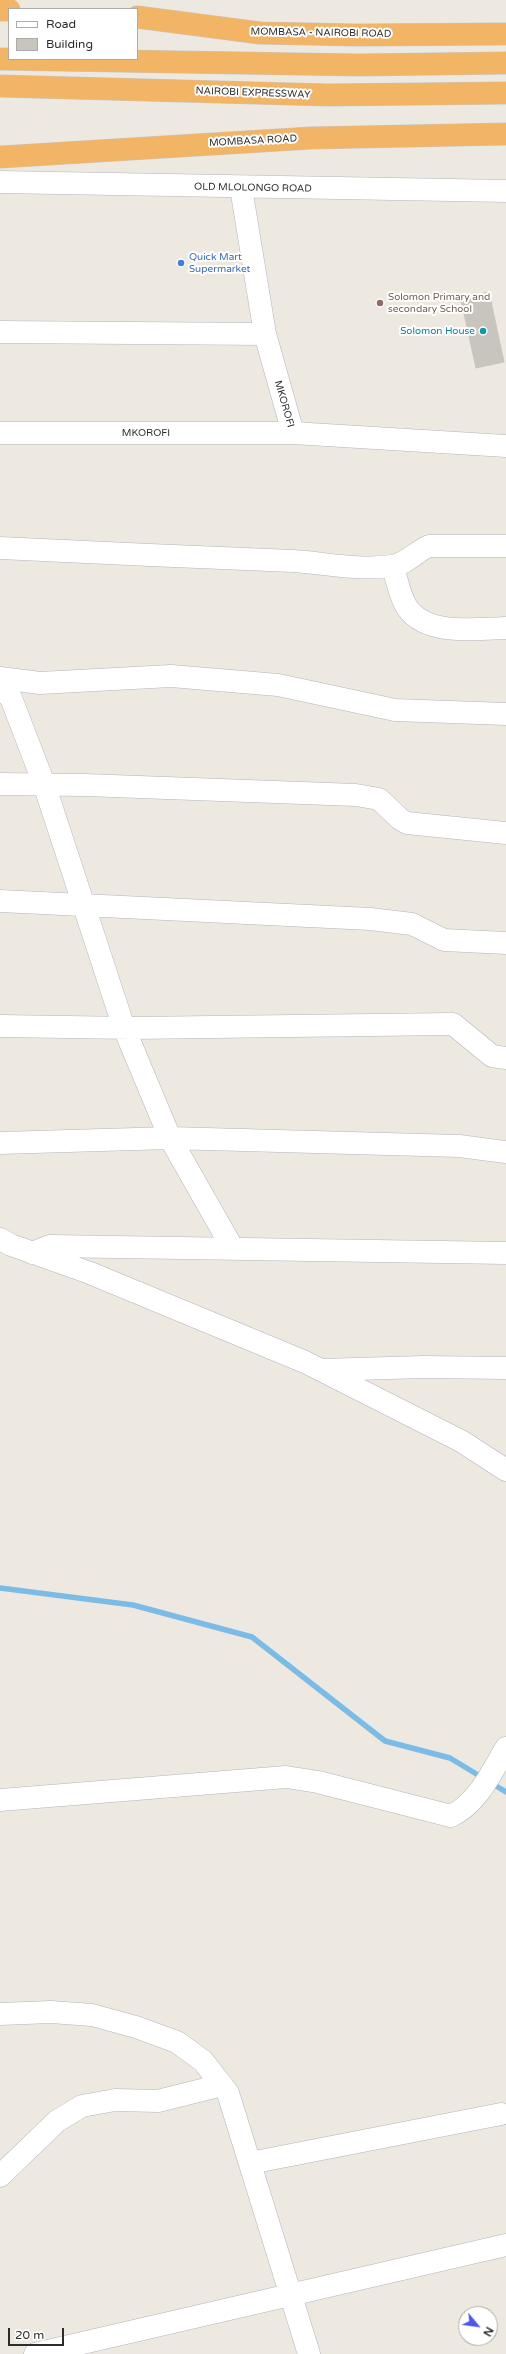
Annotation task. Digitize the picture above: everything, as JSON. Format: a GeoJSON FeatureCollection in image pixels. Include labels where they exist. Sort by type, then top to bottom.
{"type":"FeatureCollection","features":[{"type":"Feature","properties":{"kind":"highway","name":"MOMBASA - NAIROBI ROAD"},"geometry":{"type":"LineString","coordinates":[[138,17],[260,33],[356,35],[506,34]]}},
{"type":"Feature","properties":{"kind":"highway"},"geometry":{"type":"LineString","coordinates":[[60,60],[359,65],[506,63]]}},
{"type":"Feature","properties":{"kind":"highway","name":"NAIROBI EXPRESSWAY"},"geometry":{"type":"LineString","coordinates":[[0,86],[328,95],[506,93]]}},
{"type":"Feature","properties":{"kind":"highway","name":"MOMBASA ROAD"},"geometry":{"type":"LineString","coordinates":[[0,157],[311,138],[506,134]]}},
{"type":"Feature","properties":{"kind":"street","name":"OLD MLOLONGO ROAD"},"geometry":{"type":"LineString","coordinates":[[0,182],[242,188],[506,191]]}},
{"type":"Feature","properties":{"kind":"street","name":"MKOROFI"},"geometry":{"type":"LineString","coordinates":[[242,188],[265,334],[293,433]]}},
{"type":"Feature","properties":{"kind":"street"},"geometry":{"type":"LineString","coordinates":[[0,332],[265,334]]}},
{"type":"Feature","properties":{"kind":"street","name":"MKOROFI"},"geometry":{"type":"LineString","coordinates":[[0,433],[293,433],[506,446]]}},
{"type":"Feature","properties":{"kind":"street"},"geometry":{"type":"LineString","coordinates":[[0,548],[294,562],[362,568],[393,566],[406,561],[419,550],[429,546],[506,546]]}},
{"type":"Feature","properties":{"kind":"street"},"geometry":{"type":"LineString","coordinates":[[393,566],[404,602],[416,618],[436,625],[459,629],[506,628]]}},
{"type":"Feature","properties":{"kind":"street"},"geometry":{"type":"LineString","coordinates":[[0,678],[40,683],[171,676],[278,685],[395,710],[506,714]]}},
{"type":"Feature","properties":{"kind":"street"},"geometry":{"type":"LineString","coordinates":[[0,688],[11,698],[44,784],[82,904],[124,1028],[170,1138],[233,1249]]}},
{"type":"Feature","properties":{"kind":"street"},"geometry":{"type":"LineString","coordinates":[[0,784],[44,784],[356,795],[379,799],[400,820],[407,823],[506,833]]}},
{"type":"Feature","properties":{"kind":"street"},"geometry":{"type":"LineString","coordinates":[[0,901],[370,919],[412,924],[444,940],[506,943]]}},
{"type":"Feature","properties":{"kind":"street"},"geometry":{"type":"LineString","coordinates":[[0,1026],[124,1028],[453,1024],[492,1056],[506,1058]]}},
{"type":"Feature","properties":{"kind":"street"},"geometry":{"type":"LineString","coordinates":[[0,1143],[170,1138],[459,1146],[506,1152]]}},
{"type":"Feature","properties":{"kind":"street"},"geometry":{"type":"LineString","coordinates":[[0,1239],[32,1253],[90,1273],[192,1314],[320,1370],[461,1441],[506,1470]]}},
{"type":"Feature","properties":{"kind":"street"},"geometry":{"type":"LineString","coordinates":[[32,1253],[50,1246],[506,1253]]}},
{"type":"Feature","properties":{"kind":"street"},"geometry":{"type":"LineString","coordinates":[[320,1370],[424,1367],[506,1368]]}},
{"type":"Feature","properties":{"kind":"street"},"geometry":{"type":"LineString","coordinates":[[0,1800],[286,1777],[318,1782],[451,1816],[464,1810],[478,1794],[506,1748]]}},
{"type":"Feature","properties":{"kind":"street"},"geometry":{"type":"LineString","coordinates":[[0,2014],[51,2012],[92,2016],[136,2027],[177,2042],[203,2061],[228,2093],[309,2354]]}},
{"type":"Feature","properties":{"kind":"street"},"geometry":{"type":"LineString","coordinates":[[0,2176],[57,2121],[82,2106],[115,2100],[158,2101],[222,2085]]}},
{"type":"Feature","properties":{"kind":"street"},"geometry":{"type":"LineString","coordinates":[[250,2163],[501,2114]]}},
{"type":"Feature","properties":{"kind":"street"},"geometry":{"type":"LineString","coordinates":[[36,2354],[506,2245]]}},
{"type":"Feature","properties":{"kind":"building","name":"Solomon House"},"geometry":{"type":"Polygon","coordinates":[[[489,292],[504,362],[476,368],[461,300],[489,292]]]}},
{"type":"Feature","properties":{"kind":"waterway"},"geometry":{"type":"LineString","coordinates":[[0,1588],[133,1605],[252,1637],[385,1741],[450,1758],[483,1778]]}},
{"type":"Feature","properties":{"kind":"waterway"},"geometry":{"type":"LineString","coordinates":[[491,1783],[506,1792]]}},
{"type":"Feature","properties":{"kind":"place","name":"Quick Mart Supermarket"},"geometry":{"type":"Point","coordinates":[181,263]}},
{"type":"Feature","properties":{"kind":"place","name":"Solomon Primary and secondary School"},"geometry":{"type":"Point","coordinates":[380,303]}},
{"type":"Feature","properties":{"kind":"place","name":"Solomon House"},"geometry":{"type":"Point","coordinates":[483,331]}}]}
